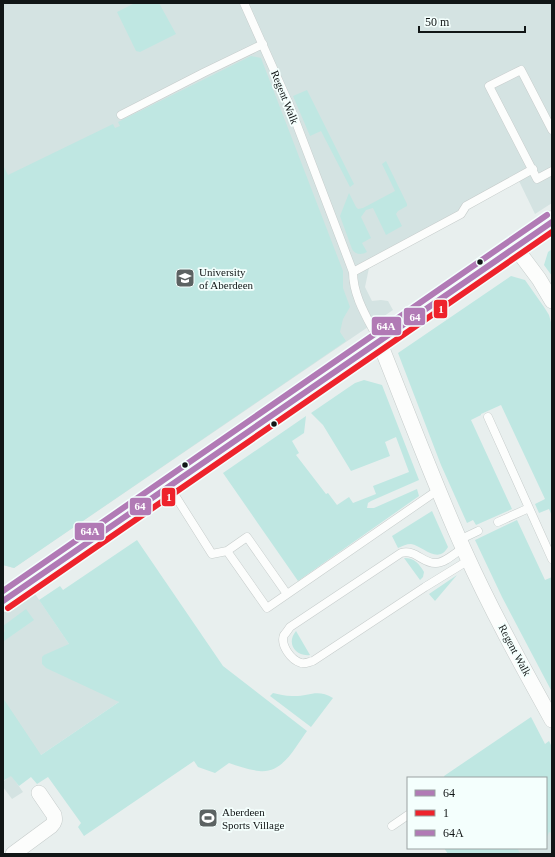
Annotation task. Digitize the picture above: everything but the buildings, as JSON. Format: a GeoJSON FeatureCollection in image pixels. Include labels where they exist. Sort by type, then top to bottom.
{"type":"FeatureCollection","features":[{"type":"Feature","properties":{"kind":"main road"},"geometry":{"type":"LineString","coordinates":[[3,600],[552,222]]}},
{"type":"Feature","properties":{"kind":"street"},"geometry":{"type":"LineString","coordinates":[[515,248],[539,279],[552,301]]}},
{"type":"Feature","properties":{"kind":"street","name":"Regent Walk"},"geometry":{"type":"LineString","coordinates":[[379,341],[438,490],[464,549],[505,633],[552,720]]}},
{"type":"Feature","properties":{"kind":"street"},"geometry":{"type":"LineString","coordinates":[[13,854],[54,823],[54,815],[39,793]]}},
{"type":"Feature","properties":{"kind":"lane","name":"Regent Walk"},"geometry":{"type":"LineString","coordinates":[[244,3],[296,123],[353,272],[355,292],[379,341]]}},
{"type":"Feature","properties":{"kind":"lane"},"geometry":{"type":"LineString","coordinates":[[121,114],[263,44]]}},
{"type":"Feature","properties":{"kind":"lane"},"geometry":{"type":"LineString","coordinates":[[552,130],[521,70],[489,86],[538,179],[552,171]]}},
{"type":"Feature","properties":{"kind":"lane"},"geometry":{"type":"LineString","coordinates":[[353,272],[461,214],[466,206],[533,169]]}},
{"type":"Feature","properties":{"kind":"lane"},"geometry":{"type":"LineString","coordinates":[[488,416],[552,559]]}},
{"type":"Feature","properties":{"kind":"lane"},"geometry":{"type":"LineString","coordinates":[[169,486],[212,554],[227,551],[247,537],[286,594]]}},
{"type":"Feature","properties":{"kind":"lane"},"geometry":{"type":"LineString","coordinates":[[227,551],[267,608],[438,490]]}},
{"type":"Feature","properties":{"kind":"lane"},"geometry":{"type":"LineString","coordinates":[[498,522],[529,508]]}},
{"type":"Feature","properties":{"kind":"lane"},"geometry":{"type":"LineString","coordinates":[[464,549],[435,564],[417,555],[407,552],[401,553],[290,628],[284,636],[283,643],[288,653],[294,660],[301,663],[313,661],[425,587],[464,549],[478,531]]}},
{"type":"Feature","properties":{"kind":"lane"},"geometry":{"type":"LineString","coordinates":[[392,826],[407,816]]}},
{"type":"Feature","properties":{"kind":"shaded area","name":"University of Aberdeen"},"geometry":{"type":"Polygon","coordinates":[[[3,3],[552,3],[552,203],[535,214],[519,181],[469,208],[463,217],[369,268],[365,287],[372,301],[388,301],[393,310],[14,568],[3,565],[3,3]]]}},
{"type":"Feature","properties":{"kind":"shaded area"},"geometry":{"type":"Polygon","coordinates":[[[135,3],[159,3],[176,34],[140,52],[136,51],[117,12],[135,3]]]}},
{"type":"Feature","properties":{"kind":"shaded area"},"geometry":{"type":"Polygon","coordinates":[[[251,56],[261,58],[343,271],[343,288],[350,307],[343,319],[340,332],[346,341],[14,568],[3,565],[3,165],[8,175],[113,124],[115,128],[120,126],[118,122],[251,56]]]}},
{"type":"Feature","properties":{"kind":"shaded area"},"geometry":{"type":"Polygon","coordinates":[[[307,90],[354,184],[350,187],[321,131],[310,136],[293,96],[307,90]]]}},
{"type":"Feature","properties":{"kind":"shaded area"},"geometry":{"type":"Polygon","coordinates":[[[386,161],[407,204],[407,206],[398,211],[396,214],[402,226],[386,235],[373,208],[366,210],[361,217],[371,238],[362,243],[367,252],[363,254],[357,253],[352,249],[340,216],[349,193],[358,209],[363,208],[395,191],[382,164],[386,161]]]}},
{"type":"Feature","properties":{"kind":"shaded area"},"geometry":{"type":"Polygon","coordinates":[[[552,249],[552,276],[544,265],[548,252],[552,249]]]}},
{"type":"Feature","properties":{"kind":"shaded area"},"geometry":{"type":"Polygon","coordinates":[[[511,276],[525,280],[549,315],[552,326],[552,516],[549,509],[539,513],[535,504],[545,499],[501,405],[471,420],[512,509],[476,525],[473,520],[467,523],[441,465],[398,353],[511,276]]]}},
{"type":"Feature","properties":{"kind":"shaded area"},"geometry":{"type":"Polygon","coordinates":[[[364,380],[382,385],[419,480],[371,501],[368,503],[367,508],[374,508],[417,489],[419,496],[298,581],[223,473],[306,416],[304,433],[292,441],[299,453],[296,455],[326,494],[328,493],[337,505],[349,497],[353,503],[376,494],[373,486],[409,472],[396,437],[385,442],[390,456],[351,471],[323,425],[311,413],[355,383],[364,380]]]}},
{"type":"Feature","properties":{"kind":"shaded area"},"geometry":{"type":"Polygon","coordinates":[[[432,511],[448,547],[444,552],[440,554],[430,553],[416,545],[411,544],[398,548],[392,536],[432,511]]]}},
{"type":"Feature","properties":{"kind":"shaded area"},"geometry":{"type":"Polygon","coordinates":[[[517,520],[545,580],[552,577],[552,692],[502,597],[475,540],[517,520]]]}},
{"type":"Feature","properties":{"kind":"shaded area"},"geometry":{"type":"Polygon","coordinates":[[[137,540],[223,666],[307,731],[282,764],[267,771],[251,770],[229,763],[215,773],[198,767],[194,761],[84,836],[78,827],[81,823],[48,777],[37,784],[31,777],[19,786],[11,776],[3,781],[3,698],[41,755],[119,702],[46,668],[42,664],[42,657],[44,655],[69,644],[39,600],[60,586],[63,590],[137,540]]]}},
{"type":"Feature","properties":{"kind":"shaded area"},"geometry":{"type":"Polygon","coordinates":[[[404,558],[414,560],[420,566],[424,572],[423,577],[420,580],[404,558]]]}},
{"type":"Feature","properties":{"kind":"shaded area"},"geometry":{"type":"Polygon","coordinates":[[[457,575],[435,601],[429,594],[457,575]]]}},
{"type":"Feature","properties":{"kind":"shaded area"},"geometry":{"type":"Polygon","coordinates":[[[29,585],[84,666],[119,702],[38,757],[3,722],[3,603],[29,585]]]}},
{"type":"Feature","properties":{"kind":"shaded area"},"geometry":{"type":"Polygon","coordinates":[[[26,609],[34,620],[4,641],[3,633],[5,631],[3,626],[26,609]]]}},
{"type":"Feature","properties":{"kind":"shaded area"},"geometry":{"type":"Polygon","coordinates":[[[296,631],[310,655],[300,654],[294,648],[292,640],[296,631]]]}},
{"type":"Feature","properties":{"kind":"shaded area"},"geometry":{"type":"Polygon","coordinates":[[[273,693],[298,696],[317,693],[333,698],[311,727],[270,696],[273,693]]]}},
{"type":"Feature","properties":{"kind":"shaded area"},"geometry":{"type":"Polygon","coordinates":[[[531,717],[545,744],[549,741],[552,747],[552,833],[549,832],[547,837],[547,777],[444,776],[531,717]]]}},
{"type":"Feature","properties":{"kind":"shaded area"},"geometry":{"type":"Polygon","coordinates":[[[11,775],[23,792],[12,799],[3,787],[3,782],[11,775]]]}},
{"type":"Feature","properties":{"kind":"shaded area"},"geometry":{"type":"Polygon","coordinates":[[[547,808],[552,808],[552,854],[459,854],[456,849],[547,849],[547,808]]]}},
{"type":"Feature","properties":{"kind":"shaded area"},"geometry":{"type":"Polygon","coordinates":[[[445,849],[518,849],[520,853],[448,854],[445,849]]]}},
{"type":"Feature","properties":{"kind":"transit line","name":"64A"},"geometry":{"type":"LineString","coordinates":[[3,591],[547,215]]}},
{"type":"Feature","properties":{"kind":"transit line","name":"64"},"geometry":{"type":"LineString","coordinates":[[3,601],[552,222]]}},
{"type":"Feature","properties":{"kind":"transit line","name":"1"},"geometry":{"type":"LineString","coordinates":[[8,608],[552,232]]}},
{"type":"Feature","properties":{"kind":"place","name":"University of Aberdeen"},"geometry":{"type":"Point","coordinates":[185,278]}},
{"type":"Feature","properties":{"kind":"place","name":"Aberdeen Sports Village"},"geometry":{"type":"Point","coordinates":[208,818]}}]}
